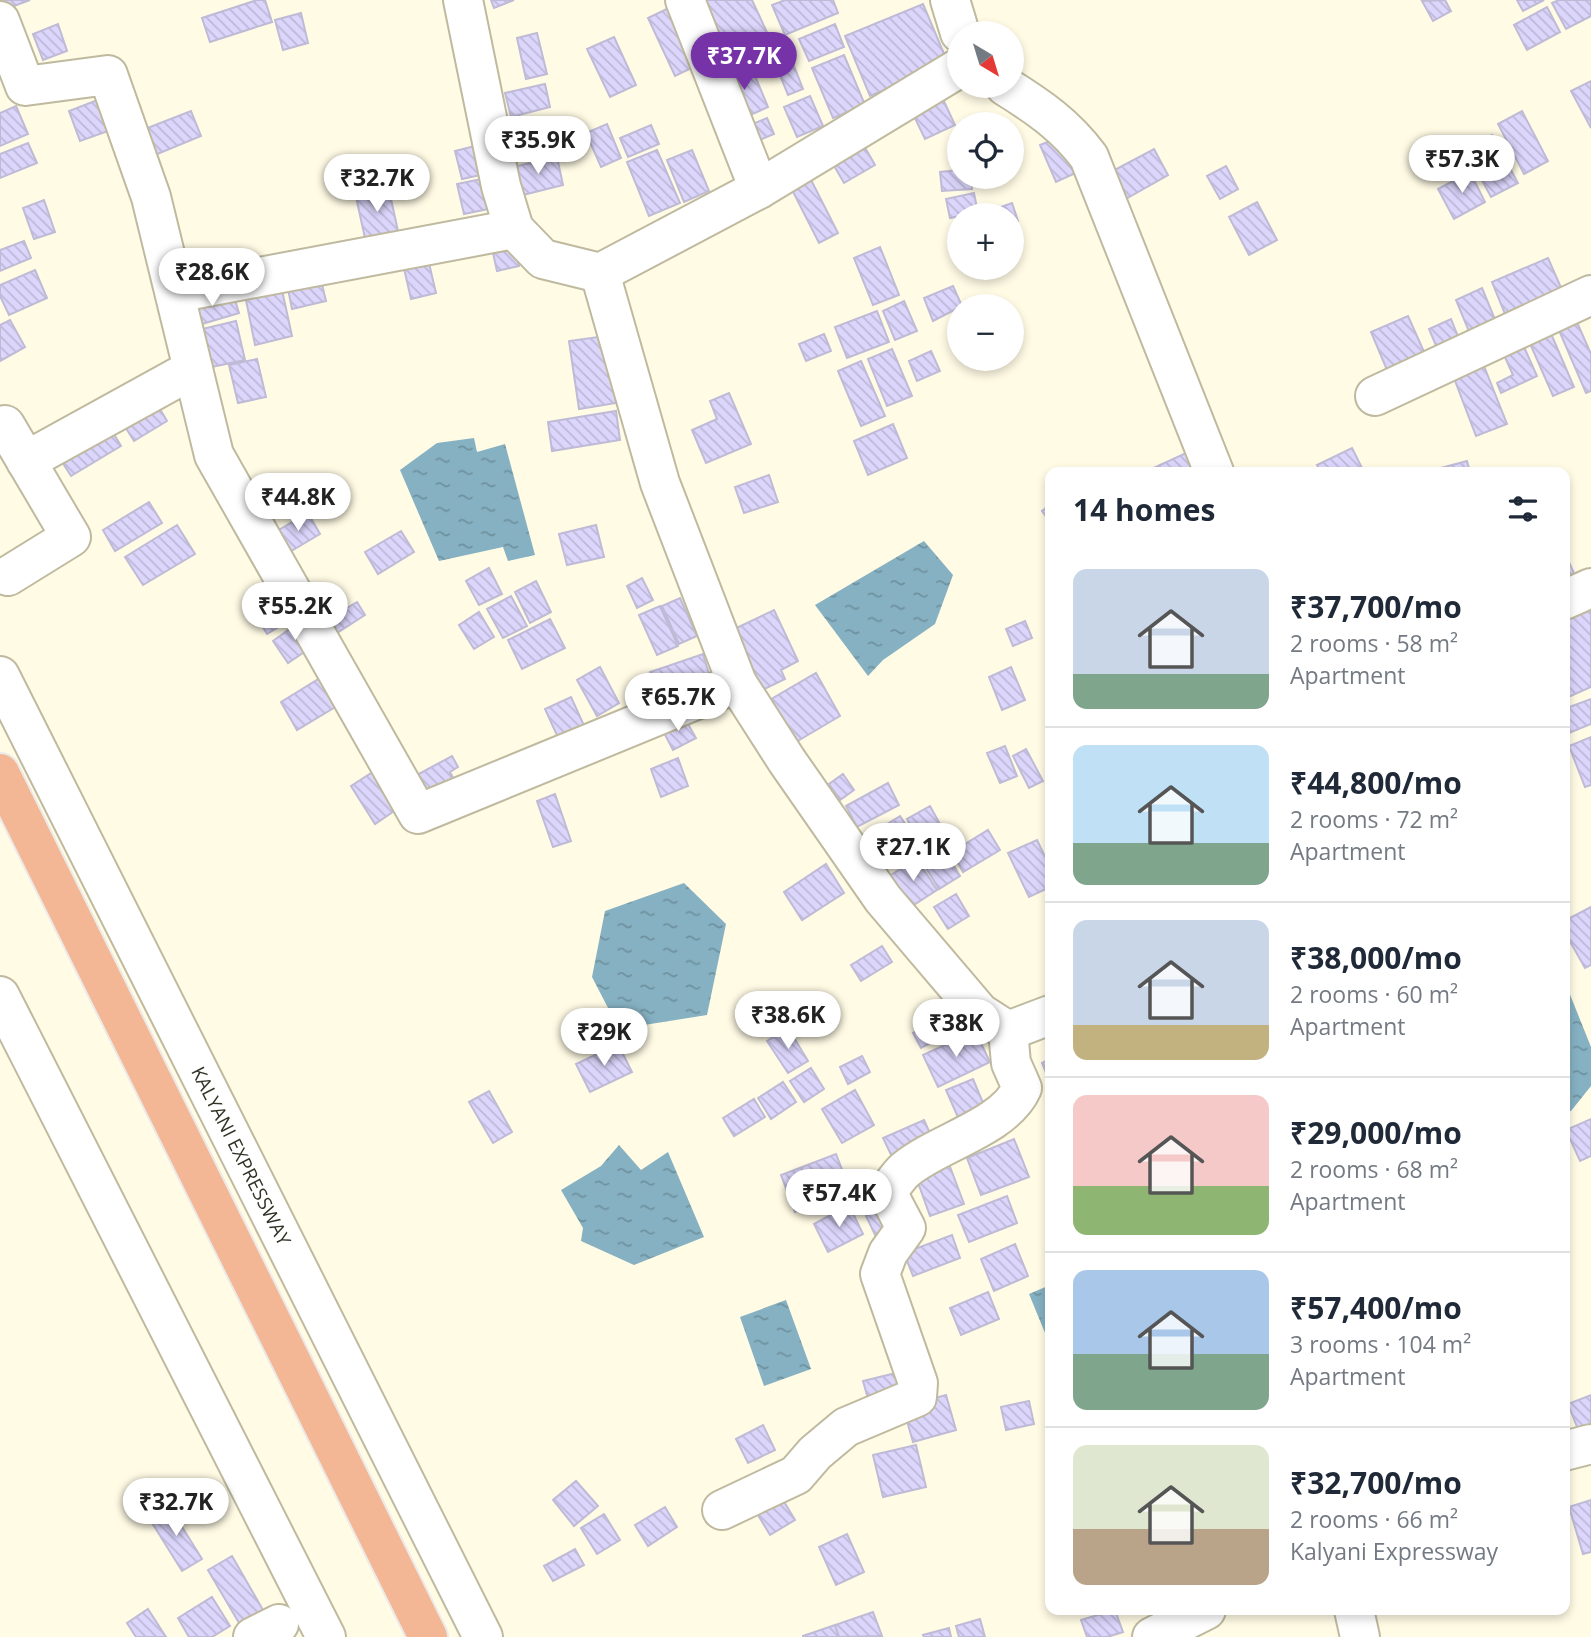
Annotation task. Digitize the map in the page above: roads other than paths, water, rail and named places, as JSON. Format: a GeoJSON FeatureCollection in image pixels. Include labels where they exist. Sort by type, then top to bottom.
{"type":"FeatureCollection","features":[{"type":"Feature","properties":{"kind":"highway"},"geometry":{"type":"LineString","coordinates":[[0,773],[428,1637]]}},
{"type":"Feature","properties":{"kind":"street"},"geometry":{"type":"LineString","coordinates":[[463,0],[501,186],[514,229],[543,259],[600,273],[759,189],[947,75]]}},
{"type":"Feature","properties":{"kind":"street"},"geometry":{"type":"LineString","coordinates":[[685,0],[759,189]]}},
{"type":"Feature","properties":{"kind":"street"},"geometry":{"type":"LineString","coordinates":[[950,0],[956,21]]}},
{"type":"Feature","properties":{"kind":"street"},"geometry":{"type":"LineString","coordinates":[[0,21],[25,86],[108,75],[151,197],[214,455],[418,814],[737,682]]}},
{"type":"Feature","properties":{"kind":"street"},"geometry":{"type":"LineString","coordinates":[[1023,98],[1071,133],[1089,157],[1212,467]]}},
{"type":"Feature","properties":{"kind":"street"},"geometry":{"type":"LineString","coordinates":[[175,293],[514,229]]}},
{"type":"Feature","properties":{"kind":"street"},"geometry":{"type":"LineString","coordinates":[[600,273],[660,483],[737,682],[787,761],[883,900],[980,1013],[1008,1031]]}},
{"type":"Feature","properties":{"kind":"street"},"geometry":{"type":"LineString","coordinates":[[1375,396],[1591,295]]}},
{"type":"Feature","properties":{"kind":"street"},"geometry":{"type":"LineString","coordinates":[[26,461],[193,369]]}},
{"type":"Feature","properties":{"kind":"street"},"geometry":{"type":"LineString","coordinates":[[0,428],[5,425],[71,537],[8,576]]}},
{"type":"Feature","properties":{"kind":"street"},"geometry":{"type":"LineString","coordinates":[[1570,597],[1591,588]]}},
{"type":"Feature","properties":{"kind":"street","name":"KALYANI EXPRESSWAY"},"geometry":{"type":"LineString","coordinates":[[0,676],[483,1637]]}},
{"type":"Feature","properties":{"kind":"street"},"geometry":{"type":"LineString","coordinates":[[0,996],[326,1637]]}},
{"type":"Feature","properties":{"kind":"street"},"geometry":{"type":"LineString","coordinates":[[1008,1031],[1045,1017]]}},
{"type":"Feature","properties":{"kind":"street"},"geometry":{"type":"LineString","coordinates":[[722,1510],[796,1475],[815,1453],[846,1427],[918,1397],[918,1383],[880,1273],[888,1253],[906,1228],[887,1192],[906,1170],[952,1144],[1016,1101],[1022,1088],[1011,1063],[1008,1031]]}},
{"type":"Feature","properties":{"kind":"street"},"geometry":{"type":"LineString","coordinates":[[1570,1449],[1591,1444]]}},
{"type":"Feature","properties":{"kind":"street"},"geometry":{"type":"LineString","coordinates":[[1152,1637],[1196,1615]]}},
{"type":"Feature","properties":{"kind":"street"},"geometry":{"type":"LineString","coordinates":[[1355,1615],[1360,1637]]}},
{"type":"Feature","properties":{"kind":"water"},"geometry":{"type":"Polygon","coordinates":[[[474,438],[477,452],[505,444],[535,555],[508,561],[503,547],[439,561],[400,470],[437,443],[474,438]]]}},
{"type":"Feature","properties":{"kind":"water"},"geometry":{"type":"Polygon","coordinates":[[[924,541],[953,575],[935,624],[883,660],[868,676],[815,605],[924,541]]]}},
{"type":"Feature","properties":{"kind":"water"},"geometry":{"type":"Polygon","coordinates":[[[684,883],[726,924],[707,1015],[619,1029],[592,977],[605,911],[684,883]]]}},
{"type":"Feature","properties":{"kind":"water"},"geometry":{"type":"Polygon","coordinates":[[[1570,994],[1591,1047],[1591,1086],[1571,1111],[1570,994]]]}},
{"type":"Feature","properties":{"kind":"water"},"geometry":{"type":"Polygon","coordinates":[[[619,1145],[641,1170],[668,1152],[704,1237],[634,1265],[581,1241],[583,1228],[561,1190],[601,1166],[619,1145]]]}},
{"type":"Feature","properties":{"kind":"water"},"geometry":{"type":"Polygon","coordinates":[[[1045,1287],[1045,1333],[1029,1294],[1045,1287]]]}},
{"type":"Feature","properties":{"kind":"water"},"geometry":{"type":"Polygon","coordinates":[[[786,1300],[811,1369],[764,1386],[740,1317],[786,1300]]]}}]}
